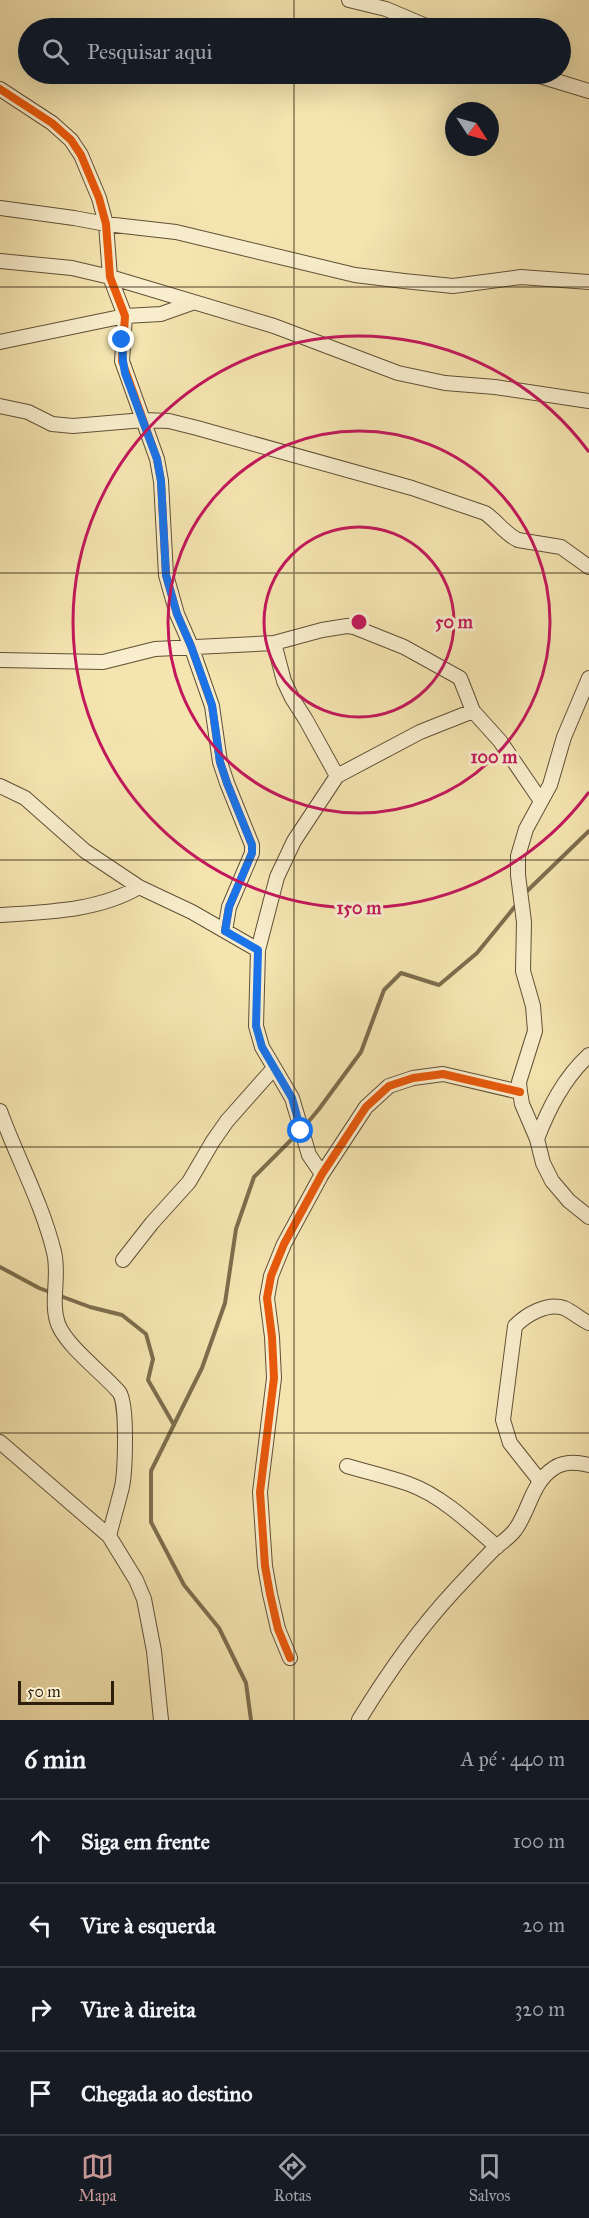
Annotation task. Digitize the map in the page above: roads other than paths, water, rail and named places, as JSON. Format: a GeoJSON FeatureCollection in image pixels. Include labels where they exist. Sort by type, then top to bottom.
{"type":"FeatureCollection","features":[{"type":"Feature","properties":{"kind":"street"},"geometry":{"type":"LineString","coordinates":[[350,0],[386,9],[407,18]]}},
{"type":"Feature","properties":{"kind":"street"},"geometry":{"type":"LineString","coordinates":[[566,84],[589,91]]}},
{"type":"Feature","properties":{"kind":"street"},"geometry":{"type":"LineString","coordinates":[[0,88],[52,123],[71,140],[81,155],[99,198],[106,224],[110,277],[125,316],[123,361],[125,373],[144,420],[157,459],[161,481],[166,575],[177,614],[212,705],[220,762],[252,845],[252,853],[229,907],[225,931]]}},
{"type":"Feature","properties":{"kind":"street"},"geometry":{"type":"LineString","coordinates":[[0,208],[176,232],[356,275],[453,286],[521,277],[589,282]]}},
{"type":"Feature","properties":{"kind":"street"},"geometry":{"type":"LineString","coordinates":[[0,261],[72,268],[110,277],[274,326],[398,373],[445,383],[495,387],[589,401]]}},
{"type":"Feature","properties":{"kind":"street"},"geometry":{"type":"LineString","coordinates":[[0,342],[125,316],[161,314],[192,303]]}},
{"type":"Feature","properties":{"kind":"street"},"geometry":{"type":"LineString","coordinates":[[0,406],[27,411],[52,424],[73,426],[144,420],[169,421],[197,428],[412,488],[485,513],[512,538],[561,547],[589,567]]}},
{"type":"Feature","properties":{"kind":"street"},"geometry":{"type":"LineString","coordinates":[[0,660],[103,663],[155,649],[274,643],[322,630],[354,627],[404,647],[460,678],[473,711],[500,741],[541,801]]}},
{"type":"Feature","properties":{"kind":"street"},"geometry":{"type":"LineString","coordinates":[[274,643],[284,681],[292,698],[337,776]]}},
{"type":"Feature","properties":{"kind":"street"},"geometry":{"type":"LineString","coordinates":[[589,678],[564,737],[550,784],[526,829],[518,856],[520,900],[524,921],[523,971],[533,1006],[535,1031],[519,1082],[522,1104],[552,1181],[569,1201],[589,1217]]}},
{"type":"Feature","properties":{"kind":"street"},"geometry":{"type":"LineString","coordinates":[[322,1174],[309,1155],[292,1098],[262,1047],[256,1026],[258,950],[277,877],[294,841],[337,776],[420,732],[473,711]]}},
{"type":"Feature","properties":{"kind":"street"},"geometry":{"type":"LineString","coordinates":[[0,786],[25,798],[85,851],[139,887],[192,912],[258,950]]}},
{"type":"Feature","properties":{"kind":"street"},"geometry":{"type":"LineString","coordinates":[[0,915],[36,913],[88,905],[122,897],[139,887]]}},
{"type":"Feature","properties":{"kind":"street"},"geometry":{"type":"LineString","coordinates":[[537,1139],[545,1116],[565,1081],[573,1069],[589,1054]]}},
{"type":"Feature","properties":{"kind":"street"},"geometry":{"type":"LineString","coordinates":[[123,1260],[189,1182],[213,1141],[274,1068]]}},
{"type":"Feature","properties":{"kind":"street"},"geometry":{"type":"LineString","coordinates":[[290,1658],[278,1629],[270,1594],[260,1492],[274,1378],[267,1298],[271,1276],[284,1244],[322,1174],[366,1107],[389,1086],[413,1078],[442,1074],[520,1092]]}},
{"type":"Feature","properties":{"kind":"street"},"geometry":{"type":"LineString","coordinates":[[0,1111],[10,1139],[29,1178],[54,1252],[57,1270],[55,1310],[58,1326],[67,1339],[122,1396],[125,1417],[122,1485],[109,1536]]}},
{"type":"Feature","properties":{"kind":"street"},"geometry":{"type":"LineString","coordinates":[[540,1481],[510,1443],[503,1420],[515,1326],[531,1313],[559,1307],[589,1323]]}},
{"type":"Feature","properties":{"kind":"street"},"geometry":{"type":"LineString","coordinates":[[0,1442],[109,1536],[136,1580],[144,1599],[154,1651],[161,1720]]}},
{"type":"Feature","properties":{"kind":"street"},"geometry":{"type":"LineString","coordinates":[[359,1720],[388,1675],[454,1591],[496,1546],[517,1528],[540,1481],[555,1467],[563,1464],[573,1462],[589,1465]]}},
{"type":"Feature","properties":{"kind":"street"},"geometry":{"type":"LineString","coordinates":[[347,1466],[411,1485],[431,1495],[469,1522],[496,1546]]}},
{"type":"Feature","properties":{"kind":"waterway"},"geometry":{"type":"LineString","coordinates":[[525,893],[589,831]]}},
{"type":"Feature","properties":{"kind":"waterway"},"geometry":{"type":"LineString","coordinates":[[304,1127],[361,1052],[384,990],[401,973],[439,985],[477,953],[517,904]]}},
{"type":"Feature","properties":{"kind":"waterway"},"geometry":{"type":"LineString","coordinates":[[251,1720],[246,1683],[219,1628],[184,1585],[151,1522],[151,1471],[202,1368],[225,1303],[236,1229],[254,1177],[299,1132]]}},
{"type":"Feature","properties":{"kind":"waterway"},"geometry":{"type":"LineString","coordinates":[[0,1267],[39,1288],[90,1307],[122,1315],[146,1334],[153,1359],[148,1380],[174,1425]]}}]}
